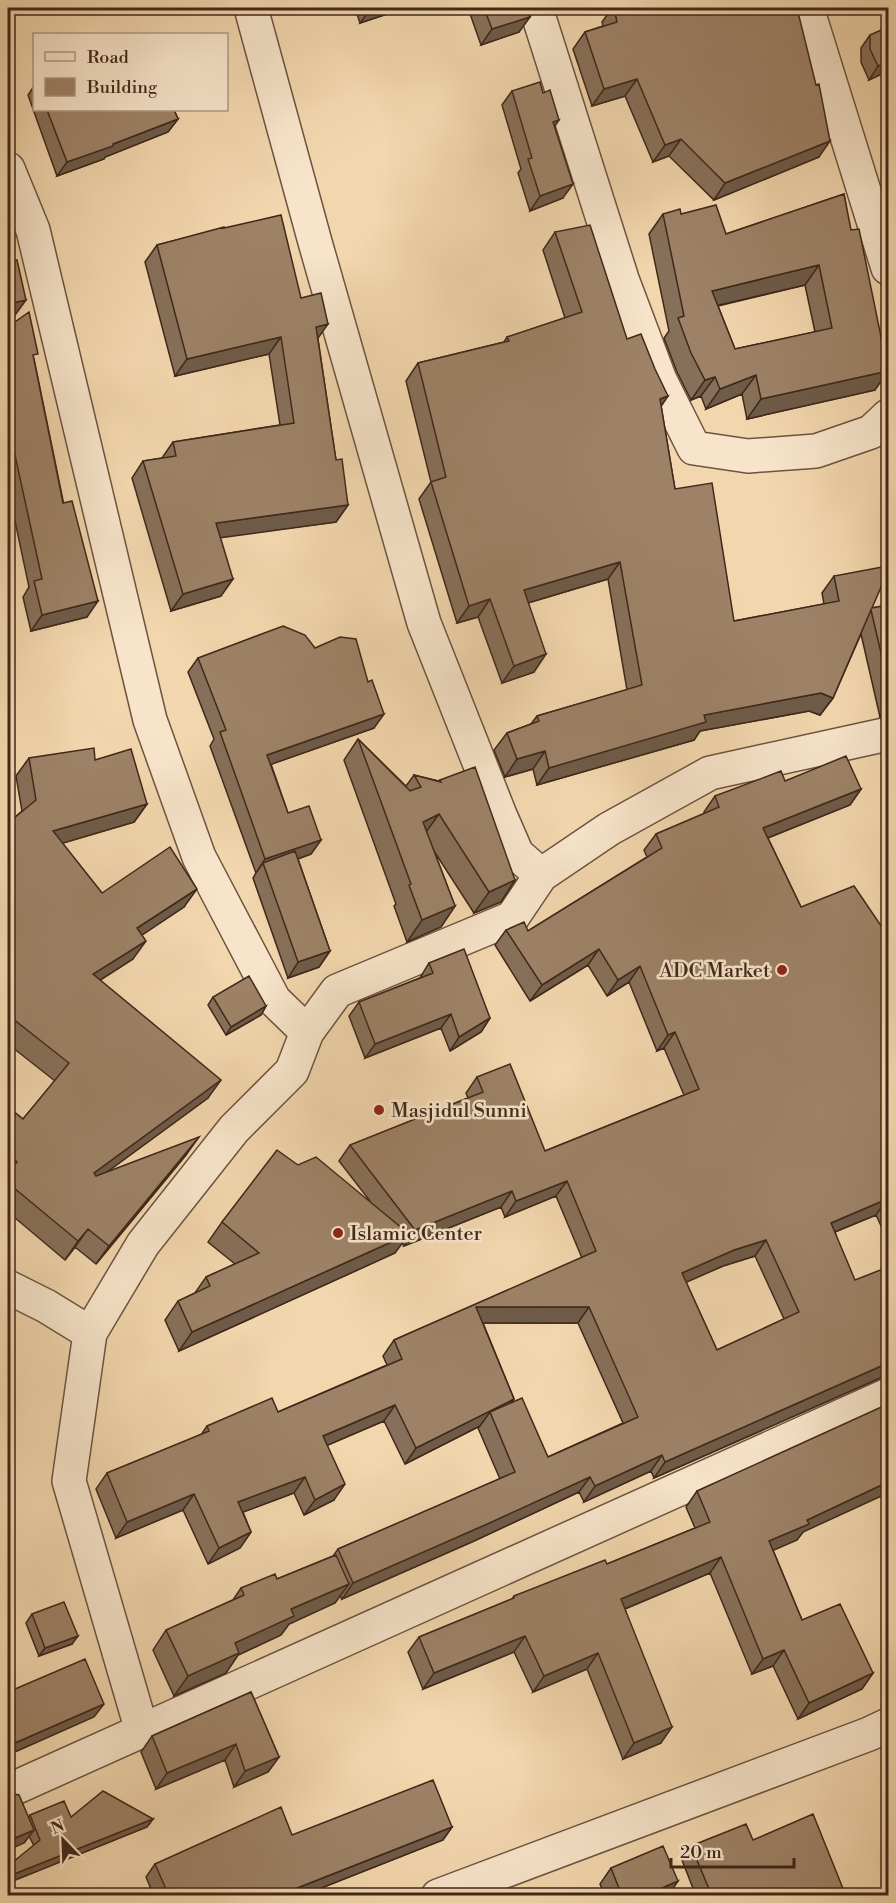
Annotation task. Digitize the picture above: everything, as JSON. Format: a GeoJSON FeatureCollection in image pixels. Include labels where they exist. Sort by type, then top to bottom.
{"type":"FeatureCollection","features":[{"type":"Feature","properties":{"kind":"street"},"geometry":{"type":"LineString","coordinates":[[251,8],[424,623],[517,854],[541,875]]}},
{"type":"Feature","properties":{"kind":"street"},"geometry":{"type":"LineString","coordinates":[[536,8],[622,279],[660,380],[694,448],[748,456],[816,451],[871,432],[888,417]]}},
{"type":"Feature","properties":{"kind":"street"},"geometry":{"type":"LineString","coordinates":[[807,8],[888,268]]}},
{"type":"Feature","properties":{"kind":"street"},"geometry":{"type":"LineString","coordinates":[[8,169],[33,230],[150,720],[199,856],[274,1000],[307,1032]]}},
{"type":"Feature","properties":{"kind":"street"},"geometry":{"type":"LineString","coordinates":[[142,1731],[69,1481],[90,1333],[143,1244],[234,1129],[292,1071],[307,1032],[337,991],[512,918],[541,875],[609,829],[710,773],[888,734]]}},
{"type":"Feature","properties":{"kind":"street"},"geometry":{"type":"LineString","coordinates":[[8,1287],[46,1306],[90,1333]]}},
{"type":"Feature","properties":{"kind":"street"},"geometry":{"type":"LineString","coordinates":[[8,1791],[888,1395]]}},
{"type":"Feature","properties":{"kind":"street"},"geometry":{"type":"LineString","coordinates":[[438,1896],[888,1725]]}},
{"type":"Feature","properties":{"kind":"building"},"geometry":{"type":"Polygon","coordinates":[[[484,8],[527,8],[530,17],[492,29],[484,8]]]}},
{"type":"Feature","properties":{"kind":"building"},"geometry":{"type":"Polygon","coordinates":[[[614,8],[797,8],[816,85],[819,84],[830,141],[725,183],[681,139],[665,145],[637,79],[604,89],[585,32],[617,22],[614,8]]]}},
{"type":"Feature","properties":{"kind":"building"},"geometry":{"type":"Polygon","coordinates":[[[888,27],[888,62],[878,66],[870,49],[870,35],[888,27]]]}},
{"type":"Feature","properties":{"kind":"building"},"geometry":{"type":"Polygon","coordinates":[[[540,82],[543,93],[550,90],[559,120],[553,122],[573,184],[540,196],[528,159],[532,158],[512,91],[540,82]]]}},
{"type":"Feature","properties":{"kind":"building"},"geometry":{"type":"Polygon","coordinates":[[[47,111],[174,111],[178,119],[113,144],[113,146],[67,162],[47,111]]]}},
{"type":"Feature","properties":{"kind":"building"},"geometry":{"type":"Polygon","coordinates":[[[844,194],[851,230],[859,229],[888,371],[761,399],[756,375],[720,389],[715,377],[705,380],[691,353],[678,318],[684,316],[663,214],[680,209],[681,214],[716,205],[726,234],[844,194]],[[819,265],[712,291],[735,349],[832,328],[819,265]]]}},
{"type":"Feature","properties":{"kind":"building"},"geometry":{"type":"Polygon","coordinates":[[[281,215],[301,298],[321,293],[328,324],[316,327],[336,460],[342,459],[348,505],[216,523],[233,579],[183,594],[143,461],[176,456],[173,442],[294,423],[281,337],[187,359],[157,245],[281,215]]]}},
{"type":"Feature","properties":{"kind":"building"},"geometry":{"type":"Polygon","coordinates":[[[590,225],[627,339],[641,334],[668,396],[660,399],[675,489],[712,483],[734,621],[839,601],[834,576],[888,566],[872,608],[888,605],[888,683],[871,610],[833,698],[821,693],[704,715],[706,722],[549,768],[545,751],[517,759],[507,733],[539,721],[537,716],[642,685],[620,562],[524,590],[546,654],[514,666],[490,599],[469,606],[431,482],[446,477],[418,363],[509,341],[507,337],[582,312],[555,232],[590,225]]]}},
{"type":"Feature","properties":{"kind":"building"},"geometry":{"type":"Polygon","coordinates":[[[17,260],[26,300],[8,304],[8,262],[17,260]]]}},
{"type":"Feature","properties":{"kind":"building"},"geometry":{"type":"Polygon","coordinates":[[[29,312],[38,354],[33,355],[63,503],[72,501],[98,601],[42,615],[34,581],[42,579],[8,423],[8,327],[29,312]]]}},
{"type":"Feature","properties":{"kind":"building"},"geometry":{"type":"Polygon","coordinates":[[[283,626],[305,635],[315,648],[340,637],[356,639],[368,682],[372,680],[384,714],[267,755],[288,813],[309,806],[321,840],[265,859],[220,732],[226,730],[198,658],[283,626]]]}},
{"type":"Feature","properties":{"kind":"building"},"geometry":{"type":"Polygon","coordinates":[[[358,739],[410,791],[421,787],[414,775],[441,782],[440,780],[475,767],[515,880],[489,892],[439,814],[423,822],[455,906],[422,920],[358,739]]]}},
{"type":"Feature","properties":{"kind":"building"},"geometry":{"type":"Polygon","coordinates":[[[94,748],[95,760],[131,749],[147,804],[53,831],[102,893],[170,847],[197,889],[137,928],[146,941],[93,974],[221,1080],[94,1173],[96,1176],[199,1137],[109,1246],[88,1229],[78,1241],[8,1183],[8,1174],[17,1162],[8,1155],[8,1107],[23,1119],[69,1063],[8,1015],[8,823],[36,800],[29,758],[94,748]]]}},
{"type":"Feature","properties":{"kind":"building"},"geometry":{"type":"Polygon","coordinates":[[[846,756],[861,789],[763,828],[801,907],[854,886],[888,936],[888,1202],[887,1199],[831,1223],[855,1280],[888,1267],[888,1363],[665,1462],[662,1455],[595,1486],[590,1477],[353,1583],[338,1549],[515,1472],[490,1412],[522,1398],[548,1457],[638,1417],[589,1307],[476,1307],[514,1399],[416,1448],[395,1405],[323,1436],[345,1484],[315,1500],[305,1477],[238,1502],[251,1532],[219,1548],[194,1494],[127,1522],[107,1473],[209,1431],[207,1426],[272,1398],[278,1412],[402,1359],[394,1340],[596,1251],[567,1181],[516,1201],[512,1191],[415,1230],[350,1145],[483,1092],[477,1077],[510,1064],[545,1151],[699,1089],[675,1032],[668,1035],[640,966],[618,980],[599,949],[542,985],[506,930],[524,922],[528,931],[662,848],[656,834],[719,807],[715,796],[781,771],[785,781],[846,756]],[[766,1240],[734,1250],[682,1273],[717,1350],[799,1312],[766,1240]]]}},
{"type":"Feature","properties":{"kind":"building"},"geometry":{"type":"Polygon","coordinates":[[[295,851],[330,951],[298,962],[263,863],[295,851]]]}},
{"type":"Feature","properties":{"kind":"building"},"geometry":{"type":"Polygon","coordinates":[[[464,949],[490,1018],[459,1037],[451,1014],[375,1044],[359,1002],[433,973],[429,963],[464,949]]]}},
{"type":"Feature","properties":{"kind":"building"},"geometry":{"type":"Polygon","coordinates":[[[249,976],[266,1006],[231,1027],[213,997],[249,976]]]}},
{"type":"Feature","properties":{"kind":"building"},"geometry":{"type":"Polygon","coordinates":[[[277,1150],[298,1165],[316,1157],[409,1234],[192,1332],[178,1301],[210,1286],[206,1277],[259,1253],[222,1222],[277,1150]]]}},
{"type":"Feature","properties":{"kind":"building"},"geometry":{"type":"Polygon","coordinates":[[[888,1404],[888,1482],[807,1520],[809,1524],[769,1541],[802,1620],[840,1604],[873,1673],[809,1703],[784,1650],[763,1659],[721,1557],[621,1599],[672,1727],[634,1743],[598,1653],[544,1676],[525,1636],[434,1673],[419,1637],[605,1560],[607,1564],[710,1522],[697,1491],[888,1404]]]}},
{"type":"Feature","properties":{"kind":"building"},"geometry":{"type":"Polygon","coordinates":[[[336,1555],[349,1584],[291,1609],[294,1616],[235,1643],[239,1653],[188,1676],[166,1630],[244,1595],[241,1588],[275,1574],[277,1579],[336,1555]]]}},
{"type":"Feature","properties":{"kind":"building"},"geometry":{"type":"Polygon","coordinates":[[[64,1602],[78,1636],[45,1648],[32,1614],[64,1602]]]}},
{"type":"Feature","properties":{"kind":"building"},"geometry":{"type":"Polygon","coordinates":[[[85,1659],[104,1704],[8,1746],[8,1692],[85,1659]]]}},
{"type":"Feature","properties":{"kind":"building"},"geometry":{"type":"Polygon","coordinates":[[[251,1692],[279,1757],[245,1771],[236,1744],[167,1773],[152,1736],[251,1692]]]}},
{"type":"Feature","properties":{"kind":"building"},"geometry":{"type":"Polygon","coordinates":[[[433,1780],[452,1827],[282,1894],[283,1896],[169,1896],[155,1864],[281,1807],[292,1835],[433,1780]]]}},
{"type":"Feature","properties":{"kind":"building"},"geometry":{"type":"Polygon","coordinates":[[[103,1791],[153,1819],[9,1876],[8,1866],[40,1840],[30,1815],[64,1801],[71,1817],[103,1791]]]}},
{"type":"Feature","properties":{"kind":"building"},"geometry":{"type":"Polygon","coordinates":[[[8,1793],[19,1795],[34,1830],[8,1841],[8,1793]]]}},
{"type":"Feature","properties":{"kind":"building"},"geometry":{"type":"Polygon","coordinates":[[[813,1814],[846,1896],[712,1896],[691,1846],[746,1824],[753,1840],[813,1814]]]}},
{"type":"Feature","properties":{"kind":"building"},"geometry":{"type":"Polygon","coordinates":[[[663,1846],[678,1881],[644,1896],[622,1896],[611,1868],[663,1846]]]}},
{"type":"Feature","properties":{"kind":"place","name":"ADC Market"},"geometry":{"type":"Point","coordinates":[782,970]}},
{"type":"Feature","properties":{"kind":"place","name":"Masjidul Sunni"},"geometry":{"type":"Point","coordinates":[379,1110]}},
{"type":"Feature","properties":{"kind":"place","name":"Islamic Center"},"geometry":{"type":"Point","coordinates":[338,1233]}}]}
